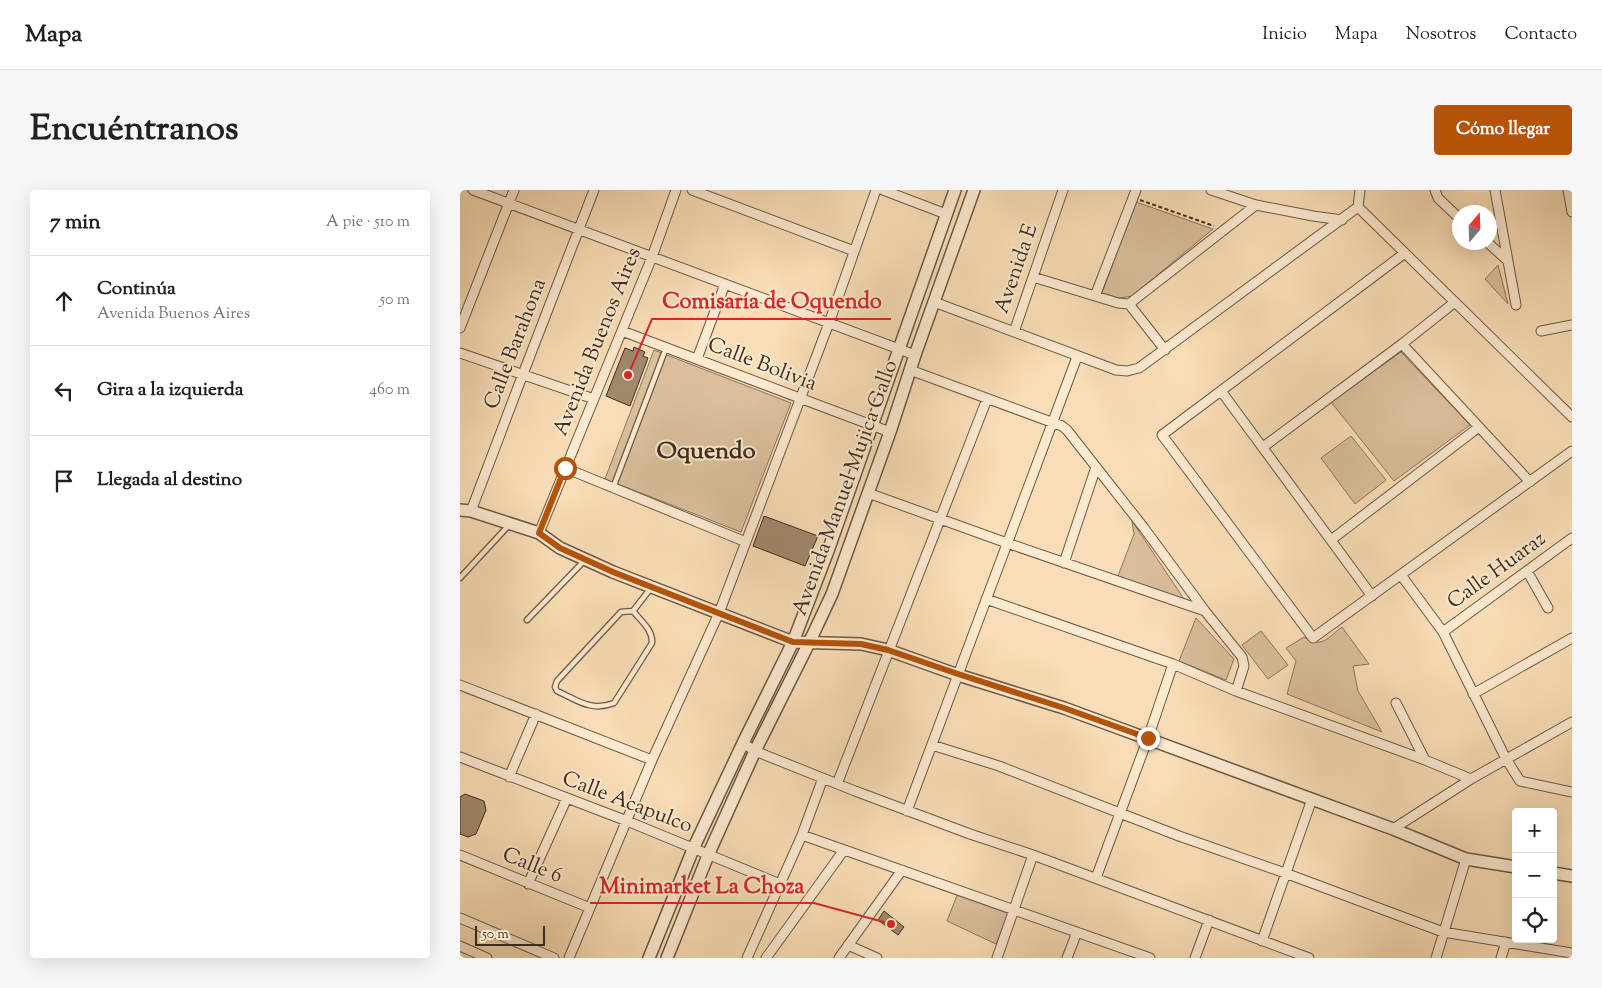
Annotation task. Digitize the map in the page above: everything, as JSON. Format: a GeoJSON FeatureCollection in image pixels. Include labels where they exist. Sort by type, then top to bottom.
{"type":"FeatureCollection","features":[{"type":"Feature","properties":{"kind":"street"},"geometry":{"type":"LineString","coordinates":[[473,190],[915,355]]}},
{"type":"Feature","properties":{"kind":"street"},"geometry":{"type":"LineString","coordinates":[[460,328],[514,190]]}},
{"type":"Feature","properties":{"kind":"street","name":"Calle Barahona"},"geometry":{"type":"LineString","coordinates":[[466,510],[580,230],[594,190]]}},
{"type":"Feature","properties":{"kind":"street","name":"Avenida Buenos Aires"},"geometry":{"type":"LineString","coordinates":[[539,533],[652,257],[676,190]]}},
{"type":"Feature","properties":{"kind":"street"},"geometry":{"type":"LineString","coordinates":[[692,190],[854,251]]}},
{"type":"Feature","properties":{"kind":"street"},"geometry":{"type":"LineString","coordinates":[[569,958],[652,760],[719,613],[829,323],[876,190]]}},
{"type":"Feature","properties":{"kind":"street"},"geometry":{"type":"LineString","coordinates":[[883,190],[946,214]]}},
{"type":"Feature","properties":{"kind":"street","name":"Avenida Manuel Mujica Gallo"},"geometry":{"type":"LineString","coordinates":[[649,958],[694,847],[793,642],[828,551],[955,190]]}},
{"type":"Feature","properties":{"kind":"street","name":"Avenida Manuel Mujica Gallo"},"geometry":{"type":"LineString","coordinates":[[667,958],[709,853],[754,751],[832,594],[974,190]]}},
{"type":"Feature","properties":{"kind":"street","name":"Avenida E"},"geometry":{"type":"LineString","coordinates":[[1014,332],[1063,190]]}},
{"type":"Feature","properties":{"kind":"street"},"geometry":{"type":"LineString","coordinates":[[1211,190],[1256,206],[1342,220]]}},
{"type":"Feature","properties":{"kind":"street"},"geometry":{"type":"LineString","coordinates":[[934,302],[1116,370],[1127,371],[1139,368],[1342,220],[1358,207],[1360,190]]}},
{"type":"Feature","properties":{"kind":"street"},"geometry":{"type":"LineString","coordinates":[[1435,190],[1438,198],[1452,211]]}},
{"type":"Feature","properties":{"kind":"street"},"geometry":{"type":"LineString","coordinates":[[1494,190],[1516,306]]}},
{"type":"Feature","properties":{"kind":"street"},"geometry":{"type":"LineString","coordinates":[[1568,190],[1572,212]]}},
{"type":"Feature","properties":{"kind":"street"},"geometry":{"type":"LineString","coordinates":[[1095,296],[1135,194]]}},
{"type":"Feature","properties":{"kind":"street"},"geometry":{"type":"LineString","coordinates":[[1033,277],[1118,303],[1129,304],[1256,206]]}},
{"type":"Feature","properties":{"kind":"street"},"geometry":{"type":"LineString","coordinates":[[1358,207],[1572,416]]}},
{"type":"Feature","properties":{"kind":"street"},"geometry":{"type":"LineString","coordinates":[[1495,250],[1508,262]]}},
{"type":"Feature","properties":{"kind":"street"},"geometry":{"type":"LineString","coordinates":[[1405,253],[1162,435],[1313,638],[1572,451]]}},
{"type":"Feature","properties":{"kind":"street"},"geometry":{"type":"LineString","coordinates":[[697,359],[725,284]]}},
{"type":"Feature","properties":{"kind":"street"},"geometry":{"type":"LineString","coordinates":[[1263,447],[1402,344],[1455,302]]}},
{"type":"Feature","properties":{"kind":"street"},"geometry":{"type":"LineString","coordinates":[[1129,304],[1165,350]]}},
{"type":"Feature","properties":{"kind":"street"},"geometry":{"type":"LineString","coordinates":[[1541,331],[1572,325]]}},
{"type":"Feature","properties":{"kind":"street","name":"Calle Bolivia"},"geometry":{"type":"LineString","coordinates":[[622,331],[890,432]]}},
{"type":"Feature","properties":{"kind":"street"},"geometry":{"type":"LineString","coordinates":[[1402,344],[1530,482]]}},
{"type":"Feature","properties":{"kind":"street"},"geometry":{"type":"LineString","coordinates":[[460,352],[594,399]]}},
{"type":"Feature","properties":{"kind":"street"},"geometry":{"type":"LineString","coordinates":[[906,811],[1054,423],[1077,357]]}},
{"type":"Feature","properties":{"kind":"street"},"geometry":{"type":"LineString","coordinates":[[910,370],[1062,426],[1067,430],[1242,658],[1244,666],[1236,691]]}},
{"type":"Feature","properties":{"kind":"street"},"geometry":{"type":"LineString","coordinates":[[1221,390],[1372,596]]}},
{"type":"Feature","properties":{"kind":"street"},"geometry":{"type":"LineString","coordinates":[[837,784],[986,399]]}},
{"type":"Feature","properties":{"kind":"street"},"geometry":{"type":"LineString","coordinates":[[1331,540],[1479,427]]}},
{"type":"Feature","properties":{"kind":"street"},"geometry":{"type":"LineString","coordinates":[[1064,563],[1096,467]]}},
{"type":"Feature","properties":{"kind":"street"},"geometry":{"type":"LineString","coordinates":[[565,468],[746,542]]}},
{"type":"Feature","properties":{"kind":"street"},"geometry":{"type":"LineString","coordinates":[[868,493],[1007,544],[1205,612]]}},
{"type":"Feature","properties":{"kind":"street"},"geometry":{"type":"LineString","coordinates":[[466,510],[539,533],[560,548],[652,587],[793,642],[861,644],[888,650],[1148,738],[1393,829],[1466,860],[1512,866]]}},
{"type":"Feature","properties":{"kind":"street","name":"Calle Huaraz"},"geometry":{"type":"LineString","coordinates":[[1442,632],[1572,538]]}},
{"type":"Feature","properties":{"kind":"street"},"geometry":{"type":"LineString","coordinates":[[1527,571],[1548,608]]}},
{"type":"Feature","properties":{"kind":"street"},"geometry":{"type":"LineString","coordinates":[[1401,575],[1442,632],[1506,759],[1520,781],[1572,792]]}},
{"type":"Feature","properties":{"kind":"street"},"geometry":{"type":"LineString","coordinates":[[986,599],[1173,664],[1236,691],[1426,760],[1471,779]]}},
{"type":"Feature","properties":{"kind":"street"},"geometry":{"type":"LineString","coordinates":[[1473,694],[1572,638]]}},
{"type":"Feature","properties":{"kind":"street"},"geometry":{"type":"LineString","coordinates":[[1096,878],[1148,738],[1173,664]]}},
{"type":"Feature","properties":{"kind":"street"},"geometry":{"type":"LineString","coordinates":[[461,687],[536,714],[652,760]]}},
{"type":"Feature","properties":{"kind":"street"},"geometry":{"type":"LineString","coordinates":[[1396,703],[1426,760]]}},
{"type":"Feature","properties":{"kind":"street"},"geometry":{"type":"LineString","coordinates":[[510,777],[536,714]]}},
{"type":"Feature","properties":{"kind":"street"},"geometry":{"type":"LineString","coordinates":[[1393,829],[1471,779],[1572,722]]}},
{"type":"Feature","properties":{"kind":"street"},"geometry":{"type":"LineString","coordinates":[[743,743],[754,751],[906,811],[1033,854],[1309,958]]}},
{"type":"Feature","properties":{"kind":"street"},"geometry":{"type":"LineString","coordinates":[[932,745],[998,766],[1179,836],[1444,932],[1572,953]]}},
{"type":"Feature","properties":{"kind":"street","name":"Calle Acapulco"},"geometry":{"type":"LineString","coordinates":[[460,757],[694,847],[780,884]]}},
{"type":"Feature","properties":{"kind":"street"},"geometry":{"type":"LineString","coordinates":[[1451,770],[1456,776],[1453,790]]}},
{"type":"Feature","properties":{"kind":"street"},"geometry":{"type":"LineString","coordinates":[[747,958],[802,835],[823,778]]}},
{"type":"Feature","properties":{"kind":"street"},"geometry":{"type":"LineString","coordinates":[[528,884],[567,798]]}},
{"type":"Feature","properties":{"kind":"street"},"geometry":{"type":"LineString","coordinates":[[1262,940],[1312,799]]}},
{"type":"Feature","properties":{"kind":"street"},"geometry":{"type":"LineString","coordinates":[[802,835],[1150,958]]}},
{"type":"Feature","properties":{"kind":"street"},"geometry":{"type":"LineString","coordinates":[[766,958],[844,850]]}},
{"type":"Feature","properties":{"kind":"street"},"geometry":{"type":"LineString","coordinates":[[998,958],[1033,854]]}},
{"type":"Feature","properties":{"kind":"street","name":"Calle 6"},"geometry":{"type":"LineString","coordinates":[[460,855],[590,908]]}},
{"type":"Feature","properties":{"kind":"street"},"geometry":{"type":"LineString","coordinates":[[1436,958],[1466,860]]}},
{"type":"Feature","properties":{"kind":"street"},"geometry":{"type":"LineString","coordinates":[[839,958],[902,870]]}},
{"type":"Feature","properties":{"kind":"street"},"geometry":{"type":"LineString","coordinates":[[1557,874],[1572,876]]}},
{"type":"Feature","properties":{"kind":"street"},"geometry":{"type":"LineString","coordinates":[[460,918],[554,958]]}},
{"type":"Feature","properties":{"kind":"street"},"geometry":{"type":"LineString","coordinates":[[1195,958],[1209,920]]}},
{"type":"Feature","properties":{"kind":"street"},"geometry":{"type":"LineString","coordinates":[[1067,958],[1077,932]]}},
{"type":"Feature","properties":{"kind":"street"},"geometry":{"type":"LineString","coordinates":[[1502,958],[1506,942]]}},
{"type":"Feature","properties":{"kind":"street"},"geometry":{"type":"LineString","coordinates":[[848,945],[877,958]]}},
{"type":"Feature","properties":{"kind":"street"},"geometry":{"type":"LineString","coordinates":[[460,946],[487,958]]}},
{"type":"Feature","properties":{"kind":"lane"},"geometry":{"type":"LineString","coordinates":[[613,488],[666,348]]}},
{"type":"Feature","properties":{"kind":"lane"},"geometry":{"type":"LineString","coordinates":[[460,578],[510,524]]}},
{"type":"Feature","properties":{"kind":"lane"},"geometry":{"type":"LineString","coordinates":[[527,620],[586,559]]}},
{"type":"Feature","properties":{"kind":"lane"},"geometry":{"type":"LineString","coordinates":[[633,611],[653,636],[652,644],[614,703],[605,707],[593,707],[557,691],[555,687],[557,681],[621,612],[633,611],[652,587]]}},
{"type":"Feature","properties":{"kind":"path"},"geometry":{"type":"LineString","coordinates":[[1135,194],[1225,230]]}},
{"type":"Feature","properties":{"kind":"shaded area"},"geometry":{"type":"Polygon","coordinates":[[[1136,202],[1213,229],[1132,296],[1119,298],[1102,293],[1136,202]]]}},
{"type":"Feature","properties":{"kind":"shaded area"},"geometry":{"type":"Polygon","coordinates":[[[1498,265],[1508,304],[1485,279],[1498,265]]]}},
{"type":"Feature","properties":{"kind":"shaded area"},"geometry":{"type":"Polygon","coordinates":[[[654,350],[791,403],[741,532],[605,479],[654,350]]]}},
{"type":"Feature","properties":{"kind":"shaded area"},"geometry":{"type":"Polygon","coordinates":[[[1401,352],[1470,425],[1394,481],[1331,402],[1401,352]]]}},
{"type":"Feature","properties":{"kind":"shaded area"},"geometry":{"type":"Polygon","coordinates":[[[1351,436],[1386,480],[1355,504],[1321,458],[1351,436]]]}},
{"type":"Feature","properties":{"kind":"shaded area"},"geometry":{"type":"Polygon","coordinates":[[[1132,521],[1186,602],[1118,576],[1134,534],[1132,521]]]}},
{"type":"Feature","properties":{"kind":"shaded area"},"geometry":{"type":"Polygon","coordinates":[[[1196,618],[1234,659],[1226,680],[1179,661],[1196,618]]]}},
{"type":"Feature","properties":{"kind":"shaded area"},"geometry":{"type":"Polygon","coordinates":[[[1342,627],[1369,664],[1353,666],[1358,691],[1382,732],[1287,694],[1296,661],[1286,648],[1304,637],[1315,642],[1324,641],[1342,627]]]}},
{"type":"Feature","properties":{"kind":"shaded area"},"geometry":{"type":"Polygon","coordinates":[[[1261,631],[1288,665],[1268,679],[1242,645],[1261,631]]]}},
{"type":"Feature","properties":{"kind":"shaded area"},"geometry":{"type":"Polygon","coordinates":[[[958,893],[1009,911],[996,944],[947,921],[958,893]]]}},
{"type":"Feature","properties":{"kind":"building"},"geometry":{"type":"Polygon","coordinates":[[[634,347],[645,352],[643,356],[648,358],[630,406],[606,396],[625,348],[633,351],[634,347]]]}},
{"type":"Feature","properties":{"kind":"building"},"geometry":{"type":"Polygon","coordinates":[[[764,516],[818,536],[805,566],[753,546],[764,516]]]}},
{"type":"Feature","properties":{"kind":"building"},"geometry":{"type":"Polygon","coordinates":[[[465,794],[484,801],[486,810],[476,834],[468,837],[460,834],[460,797],[465,794]]]}},
{"type":"Feature","properties":{"kind":"building"},"geometry":{"type":"Polygon","coordinates":[[[884,911],[904,927],[898,935],[878,920],[884,911]]]}},
{"type":"Feature","properties":{"kind":"place","name":"Comisaría de Oquendo"},"geometry":{"type":"Point","coordinates":[628,375]}},
{"type":"Feature","properties":{"kind":"place","name":"Minimarket La Choza"},"geometry":{"type":"Point","coordinates":[891,924]}},
{"type":"Feature","properties":{"kind":"district","name":"Oquendo"},"geometry":{"type":"Point","coordinates":[706,452]}},
{"type":"Feature","properties":{"kind":"route"},"geometry":{"type":"LineString","coordinates":[[565,468],[539,533],[560,548],[613,572],[793,642],[861,644],[888,650],[1148,738]]}}]}
